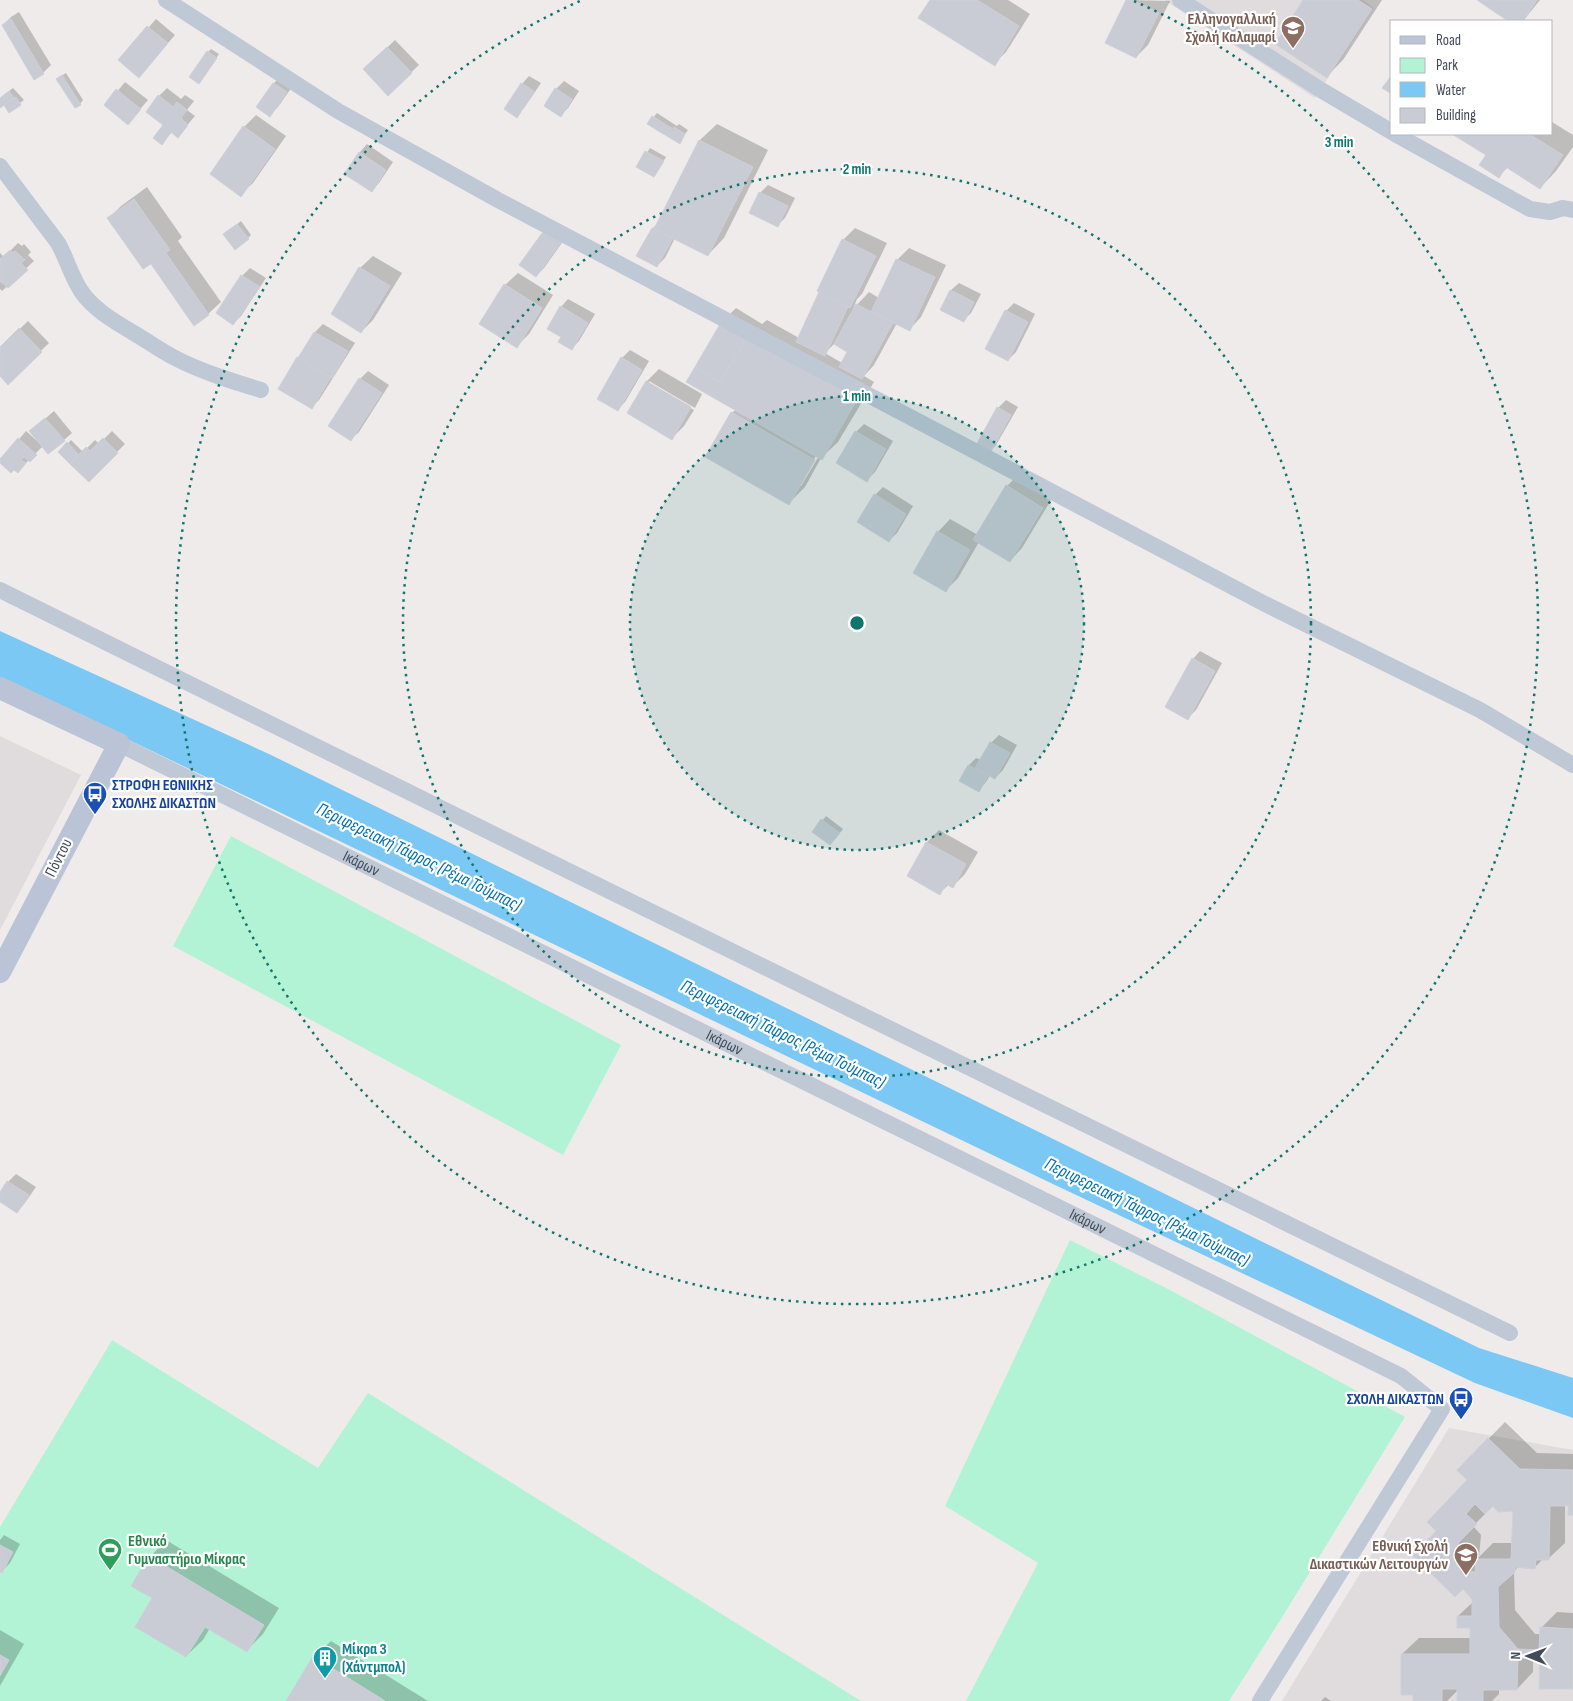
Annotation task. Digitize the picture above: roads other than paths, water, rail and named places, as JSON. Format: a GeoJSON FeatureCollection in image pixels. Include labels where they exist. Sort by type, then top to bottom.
{"type":"FeatureCollection","features":[{"type":"Feature","properties":{"kind":"main road","name":"Ικάρων"},"geometry":{"type":"LineString","coordinates":[[0,688],[119,744]]}},
{"type":"Feature","properties":{"kind":"main road","name":"Πόντου"},"geometry":{"type":"LineString","coordinates":[[0,972],[119,744]]}},
{"type":"Feature","properties":{"kind":"street"},"geometry":{"type":"LineString","coordinates":[[166,0],[338,111],[498,200],[1265,604],[1480,710],[1573,765]]}},
{"type":"Feature","properties":{"kind":"street"},"geometry":{"type":"LineString","coordinates":[[1180,0],[1321,90],[1390,131]]}},
{"type":"Feature","properties":{"kind":"street"},"geometry":{"type":"LineString","coordinates":[[1397,135],[1530,208],[1550,212],[1562,208],[1573,210]]}},
{"type":"Feature","properties":{"kind":"street"},"geometry":{"type":"LineString","coordinates":[[0,166],[58,243],[66,256],[73,277],[92,304],[119,324],[174,358],[212,374],[261,390]]}},
{"type":"Feature","properties":{"kind":"street"},"geometry":{"type":"LineString","coordinates":[[0,590],[1510,1332]]}},
{"type":"Feature","properties":{"kind":"street","name":"Ικάρων"},"geometry":{"type":"LineString","coordinates":[[119,744],[1401,1376],[1442,1409],[1260,1701]]}},
{"type":"Feature","properties":{"kind":"water","name":"Περιφερειακή Τάφρος (Ρέμα Τούμπας)"},"geometry":{"type":"Polygon","coordinates":[[[0,631],[269,754],[1479,1348],[1573,1378],[1573,1418],[1475,1383],[1055,1185],[0,678],[0,631]]]}},
{"type":"Feature","properties":{"kind":"place","name":"Ελληνογαλλική Σχολή Καλαμαρί"},"geometry":{"type":"Point","coordinates":[1293,49]}},
{"type":"Feature","properties":{"kind":"place","name":"ΣΤΡΟΦΗ ΕΘΝΙΚΗΣ ΣΧΟΛΗΣ ΔΙΚΑΣΤΩΝ"},"geometry":{"type":"Point","coordinates":[95,815]}},
{"type":"Feature","properties":{"kind":"place","name":"ΣΧΟΛΗ ΔΙΚΑΣΤΩΝ"},"geometry":{"type":"Point","coordinates":[1461,1420]}},
{"type":"Feature","properties":{"kind":"place","name":"Εθνικό Γυμναστήριο Μίκρας"},"geometry":{"type":"Point","coordinates":[110,1571]}},
{"type":"Feature","properties":{"kind":"place","name":"Εθνική Σχολή Δικαστικών Λειτουργών"},"geometry":{"type":"Point","coordinates":[1466,1576]}},
{"type":"Feature","properties":{"kind":"place","name":"Μίκρα 3 (Χάντμπολ)"},"geometry":{"type":"Point","coordinates":[325,1679]}}]}
